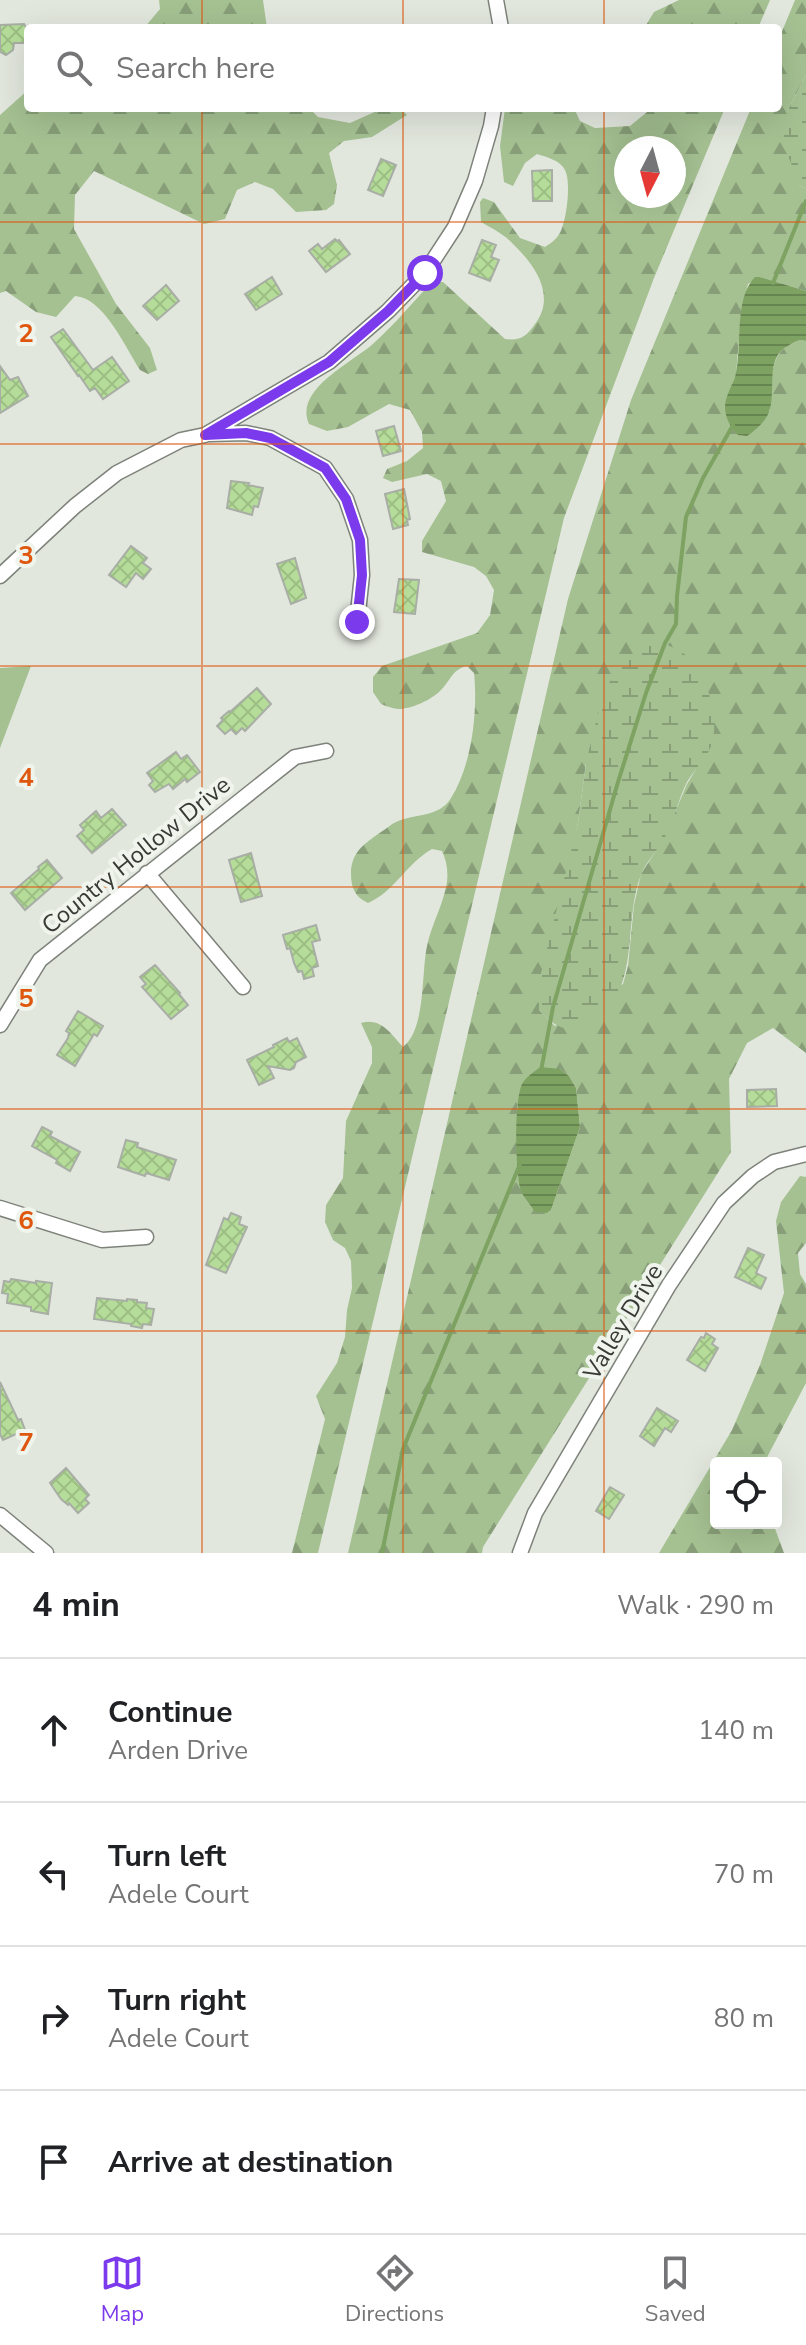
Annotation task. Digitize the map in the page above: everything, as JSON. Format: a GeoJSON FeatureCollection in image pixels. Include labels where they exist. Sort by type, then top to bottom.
{"type":"FeatureCollection","features":[{"type":"Feature","properties":{"kind":"street"},"geometry":{"type":"LineString","coordinates":[[496,0],[500,24]]}},
{"type":"Feature","properties":{"kind":"street"},"geometry":{"type":"LineString","coordinates":[[205,435],[329,362],[388,311],[425,273],[455,227],[475,181],[493,112]]}},
{"type":"Feature","properties":{"kind":"street"},"geometry":{"type":"LineString","coordinates":[[0,576],[75,506],[117,473],[181,440],[205,435],[246,433],[270,438],[325,468],[346,499],[360,540],[362,575],[357,622]]}},
{"type":"Feature","properties":{"kind":"street","name":"Country Hollow Drive"},"geometry":{"type":"LineString","coordinates":[[0,1025],[40,960],[295,757],[326,751]]}},
{"type":"Feature","properties":{"kind":"street"},"geometry":{"type":"LineString","coordinates":[[147,873],[243,987]]}},
{"type":"Feature","properties":{"kind":"street","name":"Valley Drive"},"geometry":{"type":"LineString","coordinates":[[520,1553],[543,1500],[669,1285],[724,1203],[753,1176],[774,1162],[806,1154]]}},
{"type":"Feature","properties":{"kind":"street"},"geometry":{"type":"LineString","coordinates":[[0,1208],[102,1240],[146,1237]]}},
{"type":"Feature","properties":{"kind":"street"},"geometry":{"type":"LineString","coordinates":[[0,1515],[46,1553]]}},
{"type":"Feature","properties":{"kind":"green space"},"geometry":{"type":"Polygon","coordinates":[[[159,0],[263,0],[266,24],[147,24],[160,9],[159,0]]]}},
{"type":"Feature","properties":{"kind":"green space"},"geometry":{"type":"Polygon","coordinates":[[[679,0],[770,0],[760,24],[647,24],[654,12],[679,0]]]}},
{"type":"Feature","properties":{"kind":"green space"},"geometry":{"type":"Polygon","coordinates":[[[795,0],[806,0],[806,75],[787,112],[800,186],[806,189],[806,291],[760,277],[748,284],[741,315],[736,374],[725,406],[770,411],[772,375],[777,358],[793,343],[806,341],[806,1053],[773,1028],[747,1043],[729,1079],[731,1152],[482,1553],[348,1553],[568,599],[631,400],[749,112],[782,112],[782,31],[795,0]],[[710,746],[586,763],[578,823],[539,1010],[555,1026],[623,984],[641,874],[664,838],[687,784],[710,746]],[[560,1069],[522,1085],[517,1108],[518,1177],[547,1213],[551,1210],[580,1127],[576,1088],[560,1069]]]}},
{"type":"Feature","properties":{"kind":"green space"},"geometry":{"type":"Polygon","coordinates":[[[806,75],[806,189],[800,186],[783,143],[787,112],[806,75]]]}},
{"type":"Feature","properties":{"kind":"green space"},"geometry":{"type":"Polygon","coordinates":[[[24,94],[24,112],[313,112],[318,117],[350,123],[375,112],[404,112],[407,115],[372,137],[344,141],[329,153],[337,185],[334,204],[326,210],[296,212],[273,189],[255,182],[237,190],[225,219],[204,224],[94,171],[75,195],[74,229],[116,304],[150,348],[157,370],[148,374],[140,370],[104,314],[86,299],[75,296],[56,317],[36,312],[6,291],[0,293],[0,115],[24,94]]]}},
{"type":"Feature","properties":{"kind":"green space"},"geometry":{"type":"Polygon","coordinates":[[[504,112],[576,112],[580,121],[595,128],[630,126],[647,112],[723,112],[686,201],[686,136],[614,136],[614,208],[683,208],[564,518],[318,1553],[292,1553],[325,1419],[316,1396],[337,1363],[345,1337],[352,1288],[351,1261],[345,1248],[333,1240],[325,1222],[326,1205],[343,1178],[346,1121],[372,1063],[372,1047],[361,1023],[380,1025],[403,1047],[410,1039],[419,1015],[427,946],[447,878],[442,851],[432,849],[385,892],[368,903],[353,888],[353,860],[360,849],[392,824],[433,812],[446,804],[464,770],[474,721],[474,673],[467,666],[455,673],[431,698],[404,709],[381,704],[373,692],[373,677],[382,666],[477,633],[490,615],[494,590],[486,576],[474,567],[422,552],[422,541],[446,501],[441,481],[427,474],[392,482],[383,478],[387,469],[407,461],[423,448],[422,432],[410,410],[389,404],[348,427],[327,431],[309,424],[306,411],[317,388],[375,342],[432,282],[443,282],[505,339],[522,337],[529,332],[544,302],[540,280],[528,260],[509,240],[481,222],[480,202],[483,198],[494,202],[520,238],[545,247],[557,237],[564,222],[568,199],[567,175],[560,164],[537,154],[525,163],[513,186],[504,182],[500,146],[504,112]]]}},
{"type":"Feature","properties":{"kind":"green space"},"geometry":{"type":"Polygon","coordinates":[[[653,642],[682,652],[698,668],[711,701],[714,719],[711,746],[687,782],[671,825],[641,875],[635,895],[628,961],[615,1000],[601,1015],[581,1026],[563,1027],[553,1023],[539,1010],[539,981],[578,823],[586,763],[602,697],[609,683],[625,660],[653,642]]]}},
{"type":"Feature","properties":{"kind":"green space"},"geometry":{"type":"Polygon","coordinates":[[[31,666],[0,748],[0,668],[31,666]]]}},
{"type":"Feature","properties":{"kind":"green space"},"geometry":{"type":"Polygon","coordinates":[[[800,1176],[806,1177],[806,1243],[798,1253],[800,1274],[806,1284],[806,1383],[767,1457],[716,1457],[732,1430],[760,1365],[784,1293],[776,1221],[781,1202],[800,1176]]]}},
{"type":"Feature","properties":{"kind":"green space"},"geometry":{"type":"Polygon","coordinates":[[[710,1467],[710,1529],[775,1529],[784,1553],[659,1553],[710,1467]]]}},
{"type":"Feature","properties":{"kind":"shaded area"},"geometry":{"type":"Polygon","coordinates":[[[755,277],[806,291],[806,341],[793,343],[776,358],[769,412],[760,426],[747,436],[738,435],[733,429],[725,407],[735,377],[744,298],[755,277]]]}},
{"type":"Feature","properties":{"kind":"shaded area"},"geometry":{"type":"Polygon","coordinates":[[[540,1067],[560,1069],[569,1076],[576,1088],[580,1127],[551,1210],[547,1213],[535,1212],[522,1194],[517,1154],[519,1093],[524,1081],[540,1067]]]}},
{"type":"Feature","properties":{"kind":"building"},"geometry":{"type":"Polygon","coordinates":[[[24,24],[24,43],[14,43],[13,50],[6,55],[0,52],[0,25],[24,24]]]}},
{"type":"Feature","properties":{"kind":"building"},"geometry":{"type":"Polygon","coordinates":[[[381,159],[396,165],[383,196],[368,190],[381,159]]]}},
{"type":"Feature","properties":{"kind":"building"},"geometry":{"type":"Polygon","coordinates":[[[552,170],[552,201],[533,201],[532,171],[552,170]]]}},
{"type":"Feature","properties":{"kind":"building"},"geometry":{"type":"Polygon","coordinates":[[[335,239],[350,254],[326,272],[309,251],[318,244],[322,249],[335,239]]]}},
{"type":"Feature","properties":{"kind":"building"},"geometry":{"type":"Polygon","coordinates":[[[482,240],[496,245],[491,257],[499,260],[490,281],[469,273],[482,240]]]}},
{"type":"Feature","properties":{"kind":"building"},"geometry":{"type":"Polygon","coordinates":[[[272,277],[282,294],[256,310],[245,294],[272,277]]]}},
{"type":"Feature","properties":{"kind":"building"},"geometry":{"type":"Polygon","coordinates":[[[166,285],[179,301],[157,320],[143,306],[166,285]]]}},
{"type":"Feature","properties":{"kind":"building"},"geometry":{"type":"Polygon","coordinates":[[[63,329],[93,370],[112,357],[129,381],[103,399],[95,388],[90,391],[51,337],[63,329]]]}},
{"type":"Feature","properties":{"kind":"building"},"geometry":{"type":"Polygon","coordinates":[[[0,366],[10,380],[18,377],[28,396],[0,413],[0,366]]]}},
{"type":"Feature","properties":{"kind":"building"},"geometry":{"type":"Polygon","coordinates":[[[394,426],[401,451],[383,456],[376,431],[394,426]]]}},
{"type":"Feature","properties":{"kind":"building"},"geometry":{"type":"Polygon","coordinates":[[[231,481],[263,488],[258,507],[254,506],[252,515],[227,508],[231,481]]]}},
{"type":"Feature","properties":{"kind":"building"},"geometry":{"type":"Polygon","coordinates":[[[404,489],[410,519],[407,520],[408,525],[393,529],[385,494],[404,489]]]}},
{"type":"Feature","properties":{"kind":"building"},"geometry":{"type":"Polygon","coordinates":[[[131,546],[147,558],[143,563],[151,569],[143,579],[136,573],[126,587],[109,575],[131,546]]]}},
{"type":"Feature","properties":{"kind":"building"},"geometry":{"type":"Polygon","coordinates":[[[295,558],[306,598],[291,604],[277,564],[295,558]]]}},
{"type":"Feature","properties":{"kind":"building"},"geometry":{"type":"Polygon","coordinates":[[[399,579],[419,580],[415,614],[394,612],[399,579]]]}},
{"type":"Feature","properties":{"kind":"building"},"geometry":{"type":"Polygon","coordinates":[[[257,688],[271,704],[245,731],[242,728],[236,734],[231,729],[225,734],[217,726],[223,720],[221,718],[257,688]]]}},
{"type":"Feature","properties":{"kind":"building"},"geometry":{"type":"Polygon","coordinates":[[[176,752],[181,759],[187,755],[200,772],[173,789],[169,784],[155,792],[149,785],[153,781],[147,773],[176,752]]]}},
{"type":"Feature","properties":{"kind":"building"},"geometry":{"type":"Polygon","coordinates":[[[112,809],[126,825],[92,853],[77,836],[84,830],[80,825],[96,811],[101,818],[112,809]]]}},
{"type":"Feature","properties":{"kind":"building"},"geometry":{"type":"Polygon","coordinates":[[[251,853],[262,896],[241,902],[229,860],[251,853]]]}},
{"type":"Feature","properties":{"kind":"building"},"geometry":{"type":"Polygon","coordinates":[[[47,860],[62,878],[25,910],[11,893],[47,860]]]}},
{"type":"Feature","properties":{"kind":"building"},"geometry":{"type":"Polygon","coordinates":[[[316,925],[320,940],[312,942],[318,966],[312,968],[314,976],[304,979],[302,971],[298,972],[290,948],[287,949],[283,935],[316,925]]]}},
{"type":"Feature","properties":{"kind":"building"},"geometry":{"type":"Polygon","coordinates":[[[155,965],[188,1005],[171,1019],[142,987],[146,984],[140,977],[155,965]]]}},
{"type":"Feature","properties":{"kind":"building"},"geometry":{"type":"Polygon","coordinates":[[[78,1011],[103,1026],[97,1036],[94,1034],[75,1066],[57,1055],[68,1038],[66,1031],[78,1011]]]}},
{"type":"Feature","properties":{"kind":"building"},"geometry":{"type":"Polygon","coordinates":[[[287,1038],[289,1042],[297,1038],[306,1057],[296,1062],[290,1070],[268,1066],[274,1078],[259,1085],[247,1060],[287,1038]]]}},
{"type":"Feature","properties":{"kind":"building"},"geometry":{"type":"Polygon","coordinates":[[[776,1089],[777,1106],[747,1107],[747,1090],[776,1089]]]}},
{"type":"Feature","properties":{"kind":"building"},"geometry":{"type":"Polygon","coordinates":[[[42,1127],[52,1132],[50,1136],[80,1152],[70,1171],[32,1146],[42,1127]]]}},
{"type":"Feature","properties":{"kind":"building"},"geometry":{"type":"Polygon","coordinates":[[[126,1140],[138,1143],[137,1147],[176,1160],[169,1180],[118,1167],[126,1140]]]}},
{"type":"Feature","properties":{"kind":"building"},"geometry":{"type":"Polygon","coordinates":[[[231,1213],[241,1217],[239,1224],[247,1227],[226,1273],[206,1265],[224,1218],[228,1220],[231,1213]]]}},
{"type":"Feature","properties":{"kind":"building"},"geometry":{"type":"Polygon","coordinates":[[[748,1248],[764,1255],[756,1273],[766,1278],[761,1289],[735,1277],[748,1248]]]}},
{"type":"Feature","properties":{"kind":"building"},"geometry":{"type":"Polygon","coordinates":[[[11,1279],[52,1283],[48,1314],[7,1303],[8,1294],[2,1293],[4,1281],[10,1282],[11,1279]]]}},
{"type":"Feature","properties":{"kind":"building"},"geometry":{"type":"Polygon","coordinates":[[[97,1298],[147,1303],[146,1308],[154,1309],[151,1325],[143,1324],[142,1328],[94,1319],[97,1298]]]}},
{"type":"Feature","properties":{"kind":"building"},"geometry":{"type":"Polygon","coordinates":[[[706,1333],[715,1339],[712,1344],[718,1348],[705,1371],[687,1360],[706,1333]]]}},
{"type":"Feature","properties":{"kind":"building"},"geometry":{"type":"Polygon","coordinates":[[[0,1382],[25,1430],[3,1440],[0,1434],[0,1382]]]}},
{"type":"Feature","properties":{"kind":"building"},"geometry":{"type":"Polygon","coordinates":[[[657,1408],[678,1421],[671,1432],[665,1428],[654,1446],[640,1436],[657,1408]]]}},
{"type":"Feature","properties":{"kind":"building"},"geometry":{"type":"Polygon","coordinates":[[[66,1468],[89,1495],[85,1499],[89,1503],[78,1513],[61,1499],[50,1483],[66,1468]]]}},
{"type":"Feature","properties":{"kind":"building"},"geometry":{"type":"Polygon","coordinates":[[[610,1487],[624,1495],[609,1519],[596,1511],[610,1487]]]}},
{"type":"Feature","properties":{"kind":"waterway"},"geometry":{"type":"LineString","coordinates":[[773,283],[806,201]]}},
{"type":"Feature","properties":{"kind":"waterway"},"geometry":{"type":"LineString","coordinates":[[541,1071],[553,1007],[618,782],[646,693],[665,643],[676,624],[686,517],[703,478],[733,425]]}},
{"type":"Feature","properties":{"kind":"waterway"},"geometry":{"type":"LineString","coordinates":[[382,1553],[403,1449],[520,1164]]}},
{"type":"Feature","properties":{"kind":"route"},"geometry":{"type":"LineString","coordinates":[[357,622],[362,575],[360,540],[346,499],[325,468],[270,438],[246,433],[205,435],[329,362],[388,311],[425,273]]}}]}
